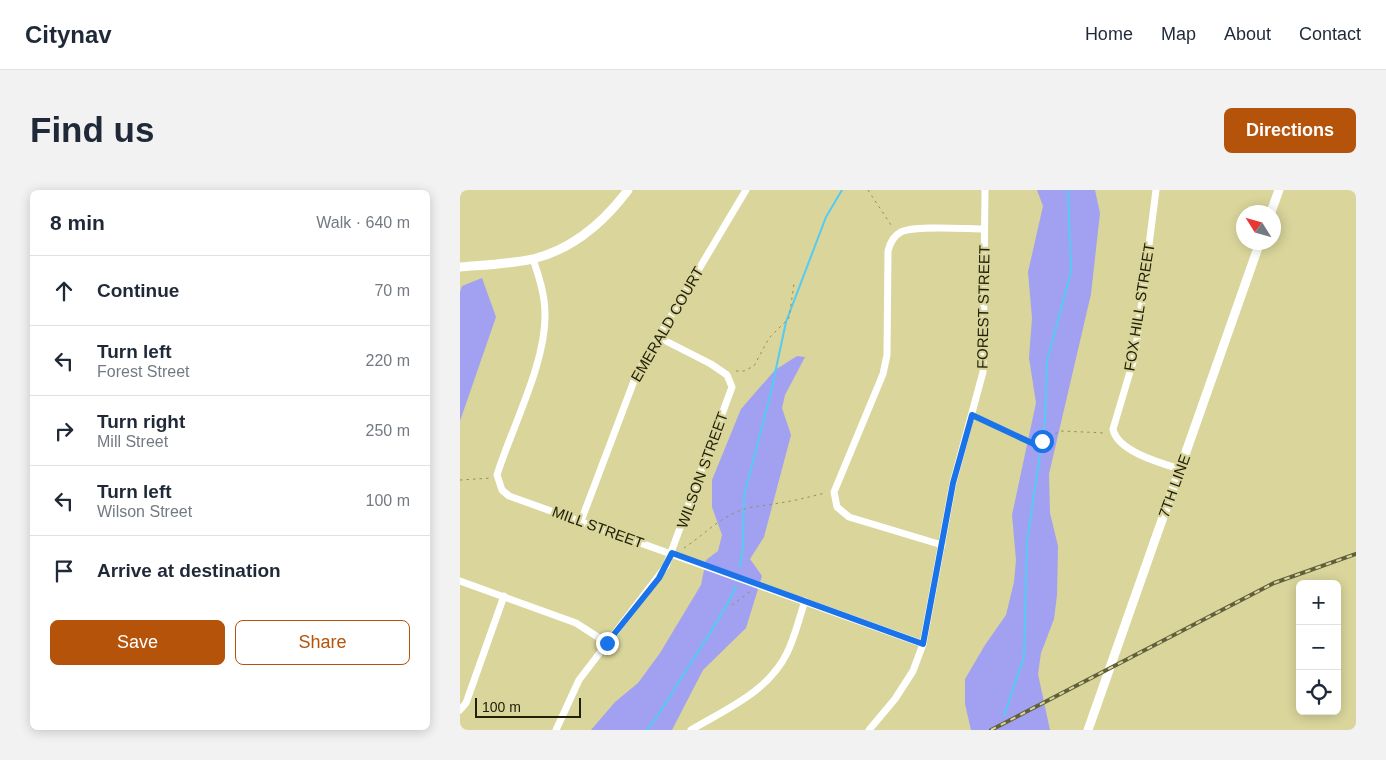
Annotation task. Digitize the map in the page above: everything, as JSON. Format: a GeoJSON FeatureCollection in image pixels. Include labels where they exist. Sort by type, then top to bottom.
{"type":"FeatureCollection","features":[{"type":"Feature","properties":{"kind":"street"},"geometry":{"type":"LineString","coordinates":[[460,267],[533,258],[571,242],[598,225],[628,190]]}},
{"type":"Feature","properties":{"kind":"street","name":"EMERALD COURT"},"geometry":{"type":"LineString","coordinates":[[581,521],[637,373],[746,190]]}},
{"type":"Feature","properties":{"kind":"street","name":"FOREST STREET"},"geometry":{"type":"LineString","coordinates":[[869,730],[895,699],[913,671],[923,644],[953,483],[983,372],[985,190]]}},
{"type":"Feature","properties":{"kind":"street","name":"FOX HILL STREET"},"geometry":{"type":"LineString","coordinates":[[1156,190],[1134,355],[1114,418],[1113,431],[1118,441],[1124,446],[1180,470]]}},
{"type":"Feature","properties":{"kind":"street"},"geometry":{"type":"LineString","coordinates":[[1274,205],[1279,190]]}},
{"type":"Feature","properties":{"kind":"street"},"geometry":{"type":"LineString","coordinates":[[942,545],[849,518],[838,507],[834,492],[883,374],[887,355],[888,251],[891,242],[896,235],[909,229],[984,229]]}},
{"type":"Feature","properties":{"kind":"street","name":"7TH LINE"},"geometry":{"type":"LineString","coordinates":[[1088,730],[1257,250]]}},
{"type":"Feature","properties":{"kind":"street","name":"MILL STREET"},"geometry":{"type":"LineString","coordinates":[[533,258],[544,298],[544,335],[533,375],[497,475],[498,482],[509,496],[923,644]]}},
{"type":"Feature","properties":{"kind":"street","name":"WILSON STREET"},"geometry":{"type":"LineString","coordinates":[[556,730],[579,680],[659,578],[672,553],[732,387],[727,375],[711,364],[658,337]]}},
{"type":"Feature","properties":{"kind":"street"},"geometry":{"type":"LineString","coordinates":[[460,581],[576,623],[607,643]]}},
{"type":"Feature","properties":{"kind":"street"},"geometry":{"type":"LineString","coordinates":[[460,710],[466,703],[504,596]]}},
{"type":"Feature","properties":{"kind":"street"},"geometry":{"type":"LineString","coordinates":[[691,730],[745,698],[770,677],[787,652],[805,601]]}},
{"type":"Feature","properties":{"kind":"path"},"geometry":{"type":"LineString","coordinates":[[868,190],[891,225]]}},
{"type":"Feature","properties":{"kind":"path"},"geometry":{"type":"LineString","coordinates":[[736,371],[744,371],[754,366],[770,338],[789,318],[794,284]]}},
{"type":"Feature","properties":{"kind":"path"},"geometry":{"type":"LineString","coordinates":[[972,415],[1034,444],[1061,431],[1107,433]]}},
{"type":"Feature","properties":{"kind":"path"},"geometry":{"type":"LineString","coordinates":[[460,480],[492,478]]}},
{"type":"Feature","properties":{"kind":"path"},"geometry":{"type":"LineString","coordinates":[[684,548],[713,525],[735,512],[752,506],[780,503],[824,493]]}},
{"type":"Feature","properties":{"kind":"path"},"geometry":{"type":"LineString","coordinates":[[732,605],[750,593],[754,583]]}},
{"type":"Feature","properties":{"kind":"shaded area"},"geometry":{"type":"Polygon","coordinates":[[[1037,190],[1095,190],[1100,213],[1091,294],[1049,474],[1050,513],[1058,546],[1057,595],[1054,619],[1041,653],[1038,674],[1050,730],[971,730],[965,704],[965,679],[1006,615],[1014,582],[1016,560],[1012,515],[1036,403],[1029,358],[1032,318],[1028,272],[1043,206],[1037,190]]]}},
{"type":"Feature","properties":{"kind":"shaded area"},"geometry":{"type":"Polygon","coordinates":[[[482,278],[496,317],[460,421],[460,292],[462,286],[482,278]]]}},
{"type":"Feature","properties":{"kind":"shaded area"},"geometry":{"type":"Polygon","coordinates":[[[797,356],[805,357],[785,395],[782,408],[791,435],[764,537],[750,559],[762,576],[746,628],[703,670],[672,730],[591,730],[615,702],[638,683],[660,653],[701,585],[706,560],[718,551],[722,535],[712,507],[712,480],[741,409],[775,370],[797,356]]]}},
{"type":"Feature","properties":{"kind":"waterway"},"geometry":{"type":"LineString","coordinates":[[740,567],[743,547],[744,496],[771,392],[786,322],[826,217],[842,190]]}},
{"type":"Feature","properties":{"kind":"waterway"},"geometry":{"type":"LineString","coordinates":[[1004,716],[1024,657],[1027,541],[1045,421],[1047,361],[1071,272],[1068,190]]}},
{"type":"Feature","properties":{"kind":"waterway"},"geometry":{"type":"LineString","coordinates":[[647,730],[716,623],[736,586]]}},
{"type":"Feature","properties":{"kind":"railway"},"geometry":{"type":"LineString","coordinates":[[991,730],[1274,583],[1356,554]]}},
{"type":"Feature","properties":{"kind":"route"},"geometry":{"type":"LineString","coordinates":[[607,643],[659,578],[672,553],[923,644],[930,617],[953,483],[972,415],[1034,444],[1042,441]]}}]}
